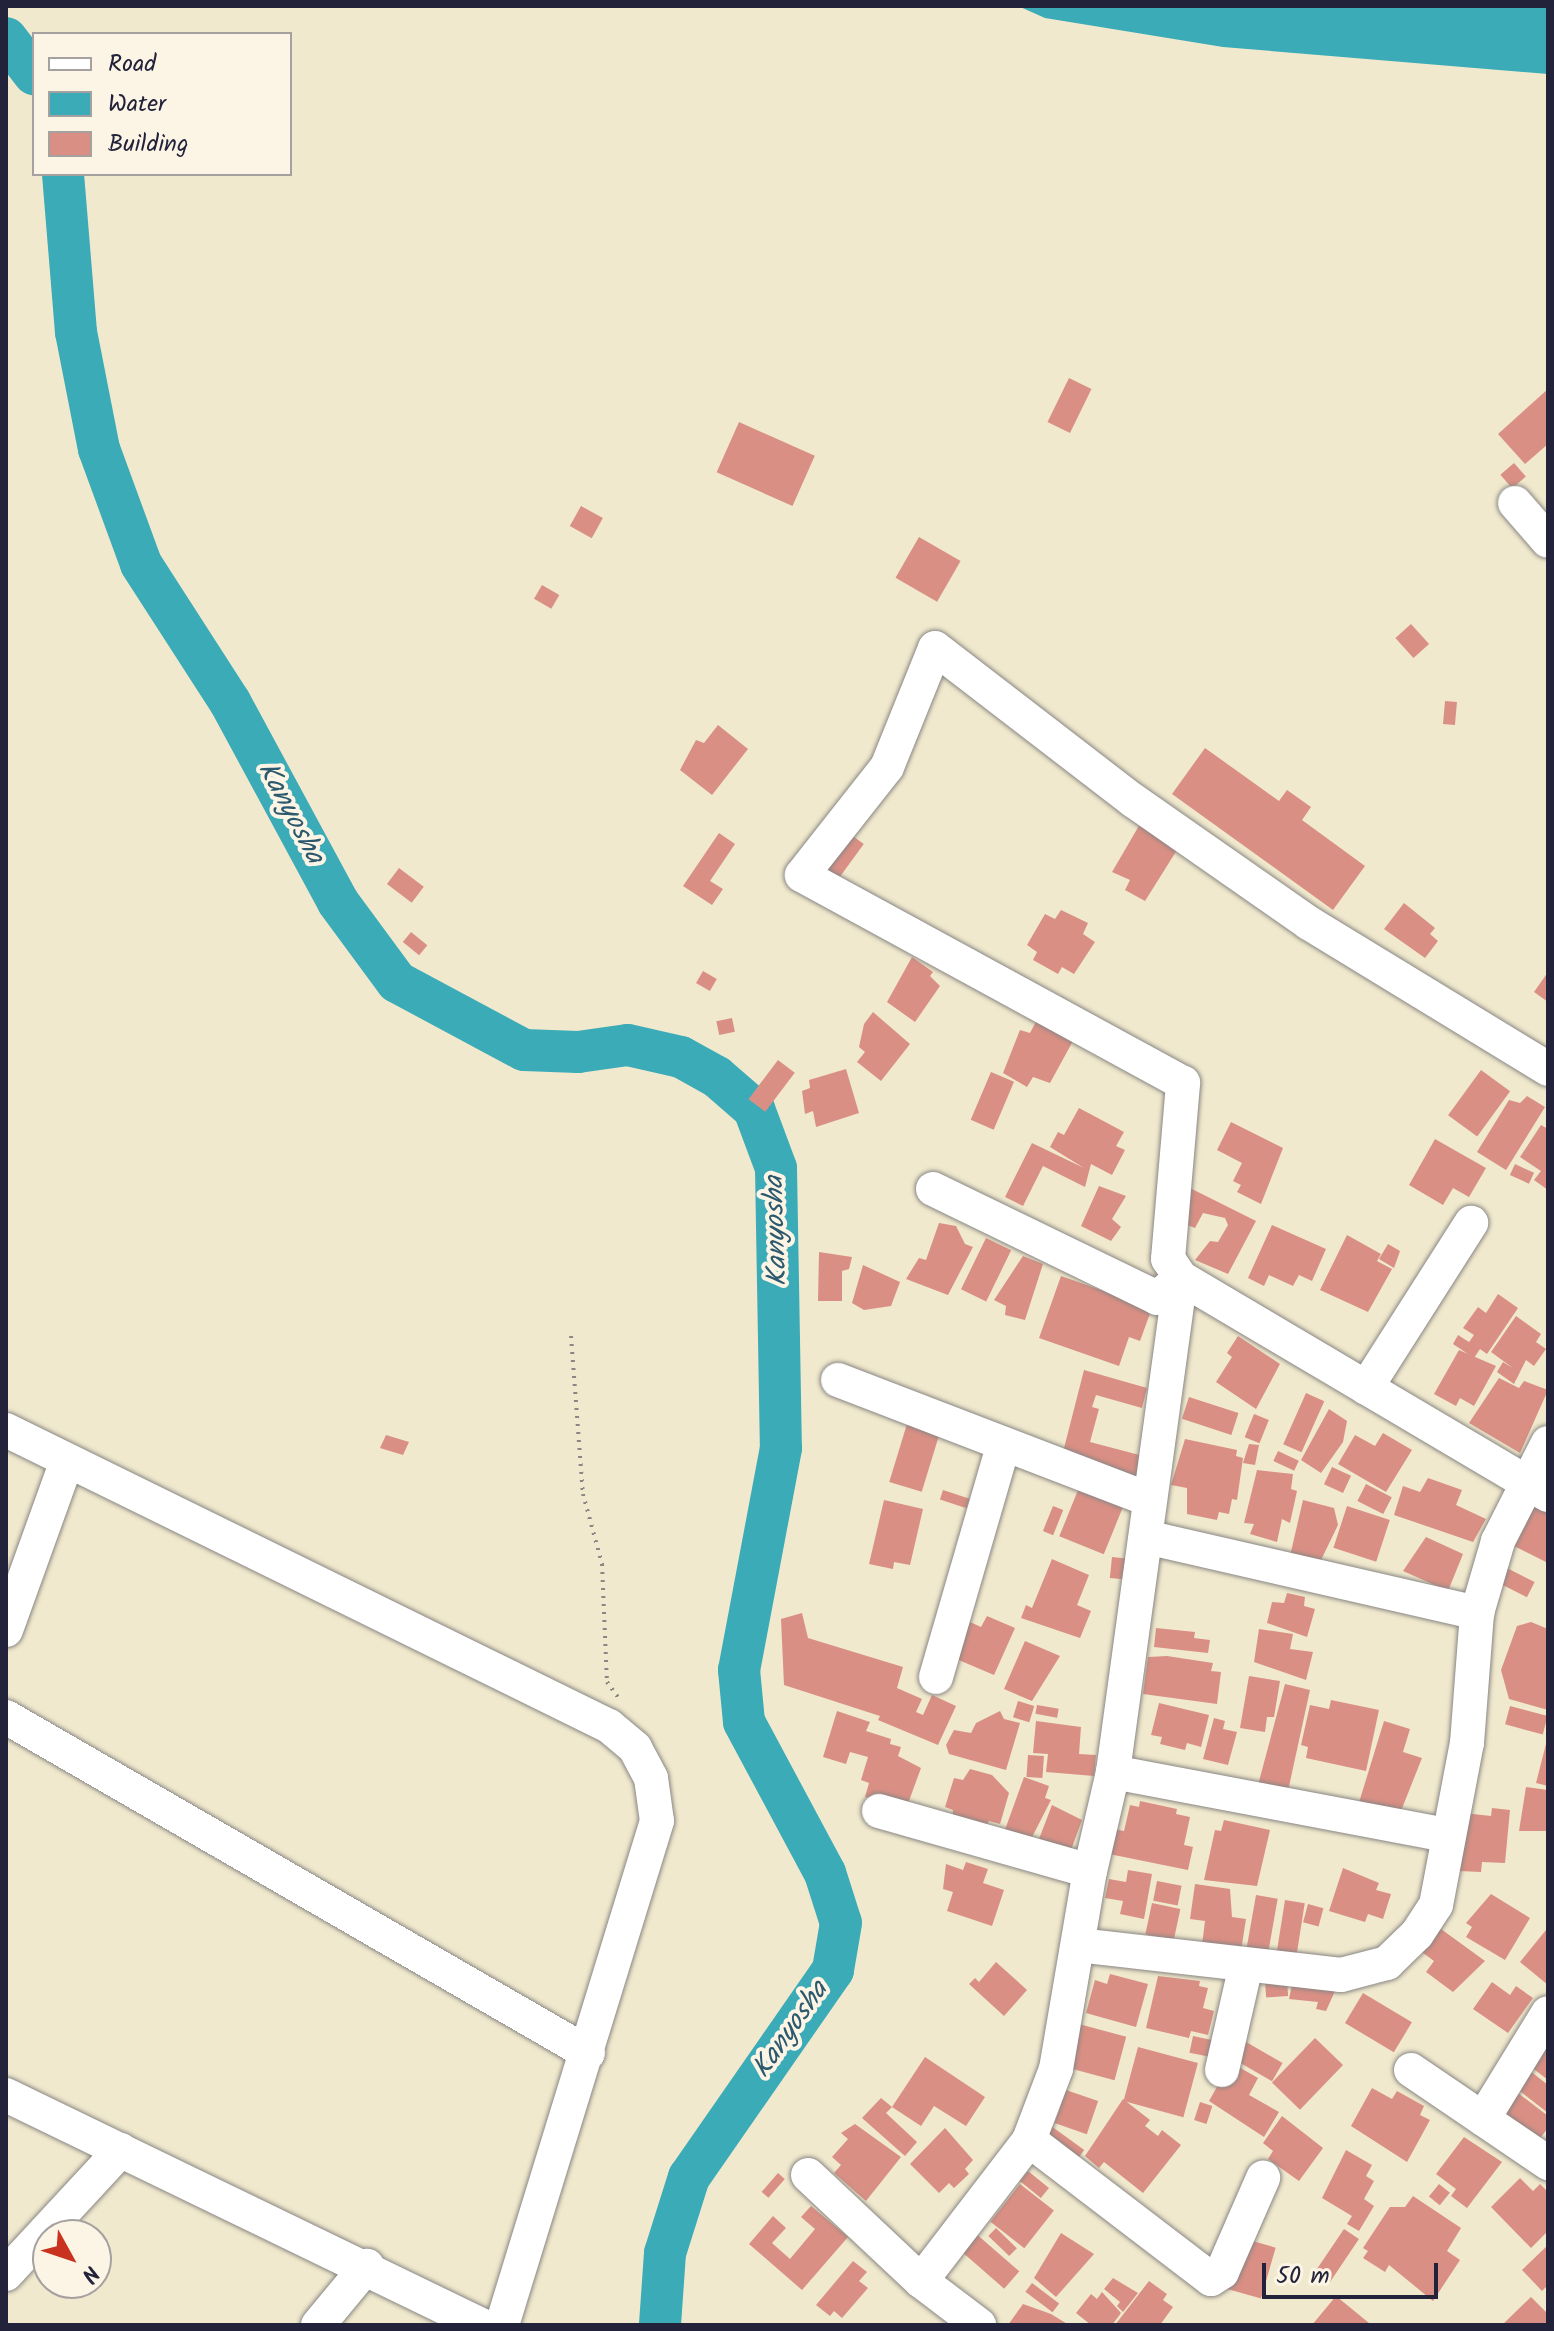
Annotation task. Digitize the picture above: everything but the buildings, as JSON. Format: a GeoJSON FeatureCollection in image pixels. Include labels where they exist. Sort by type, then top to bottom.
{"type":"FeatureCollection","features":[{"type":"Feature","properties":{"kind":"street"},"geometry":{"type":"LineString","coordinates":[[1515,503],[1548,541]]}},
{"type":"Feature","properties":{"kind":"street"},"geometry":{"type":"LineString","coordinates":[[1536,1488],[1181,1278],[1168,1259],[1183,1083],[802,875],[887,767],[935,648],[1134,801],[1309,923],[1548,1069]]}},
{"type":"Feature","properties":{"kind":"street"},"geometry":{"type":"LineString","coordinates":[[933,1189],[1157,1298],[1181,1278]]}},
{"type":"Feature","properties":{"kind":"street"},"geometry":{"type":"LineString","coordinates":[[1366,1388],[1471,1223]]}},
{"type":"Feature","properties":{"kind":"street"},"geometry":{"type":"LineString","coordinates":[[921,2281],[1029,2140],[1056,2069],[1090,1871],[1113,1772],[1181,1278]]}},
{"type":"Feature","properties":{"kind":"street"},"geometry":{"type":"LineString","coordinates":[[838,1380],[1150,1500]]}},
{"type":"Feature","properties":{"kind":"street"},"geometry":{"type":"LineString","coordinates":[[6,1430],[609,1726],[635,1748],[651,1778],[657,1821],[502,2325]]}},
{"type":"Feature","properties":{"kind":"street"},"geometry":{"type":"LineString","coordinates":[[1078,1945],[1341,1975],[1387,1963],[1417,1934],[1436,1905],[1467,1743],[1477,1613],[1498,1541],[1536,1488],[1548,1443]]}},
{"type":"Feature","properties":{"kind":"street"},"geometry":{"type":"LineString","coordinates":[[936,1677],[1003,1446]]}},
{"type":"Feature","properties":{"kind":"street"},"geometry":{"type":"LineString","coordinates":[[6,1630],[67,1461]]}},
{"type":"Feature","properties":{"kind":"street"},"geometry":{"type":"LineString","coordinates":[[1146,1537],[1477,1613]]}},
{"type":"Feature","properties":{"kind":"street"},"geometry":{"type":"LineString","coordinates":[[6,1717],[588,2053]]}},
{"type":"Feature","properties":{"kind":"street"},"geometry":{"type":"LineString","coordinates":[[1113,1772],[1448,1835]]}},
{"type":"Feature","properties":{"kind":"street"},"geometry":{"type":"LineString","coordinates":[[879,1811],[1090,1871]]}},
{"type":"Feature","properties":{"kind":"street"},"geometry":{"type":"LineString","coordinates":[[1222,2070],[1246,1965]]}},
{"type":"Feature","properties":{"kind":"street"},"geometry":{"type":"LineString","coordinates":[[1483,2119],[1548,2013]]}},
{"type":"Feature","properties":{"kind":"street"},"geometry":{"type":"LineString","coordinates":[[1411,2070],[1548,2163]]}},
{"type":"Feature","properties":{"kind":"street"},"geometry":{"type":"LineString","coordinates":[[6,2095],[367,2266],[481,2325]]}},
{"type":"Feature","properties":{"kind":"street"},"geometry":{"type":"LineString","coordinates":[[1029,2140],[1211,2279],[1222,2272],[1263,2178]]}},
{"type":"Feature","properties":{"kind":"street"},"geometry":{"type":"LineString","coordinates":[[6,2274],[121,2150]]}},
{"type":"Feature","properties":{"kind":"street"},"geometry":{"type":"LineString","coordinates":[[808,2175],[921,2281],[970,2322]]}},
{"type":"Feature","properties":{"kind":"street"},"geometry":{"type":"LineString","coordinates":[[318,2325],[367,2266]]}},
{"type":"Feature","properties":{"kind":"path"},"geometry":{"type":"LineString","coordinates":[[571,1336],[583,1494],[602,1564],[607,1682],[625,1708],[635,1748]]}},
{"type":"Feature","properties":{"kind":"water"},"geometry":{"type":"Polygon","coordinates":[[[1018,6],[1548,6],[1548,74],[1223,47],[1045,18],[1018,6]]]}},
{"type":"Feature","properties":{"kind":"waterway","name":"Kanyosha"},"geometry":{"type":"LineString","coordinates":[[6,38],[32,71]]}},
{"type":"Feature","properties":{"kind":"waterway","name":"Kanyosha"},"geometry":{"type":"LineString","coordinates":[[63,176],[76,332],[99,449],[141,564],[230,702],[338,902],[397,982],[524,1050],[578,1052],[628,1045],[681,1057],[717,1077],[754,1109],[776,1168],[781,1448],[739,1670],[744,1722],[825,1873],[841,1923],[833,1970],[689,2177],[665,2253],[660,2325]]}}]}
